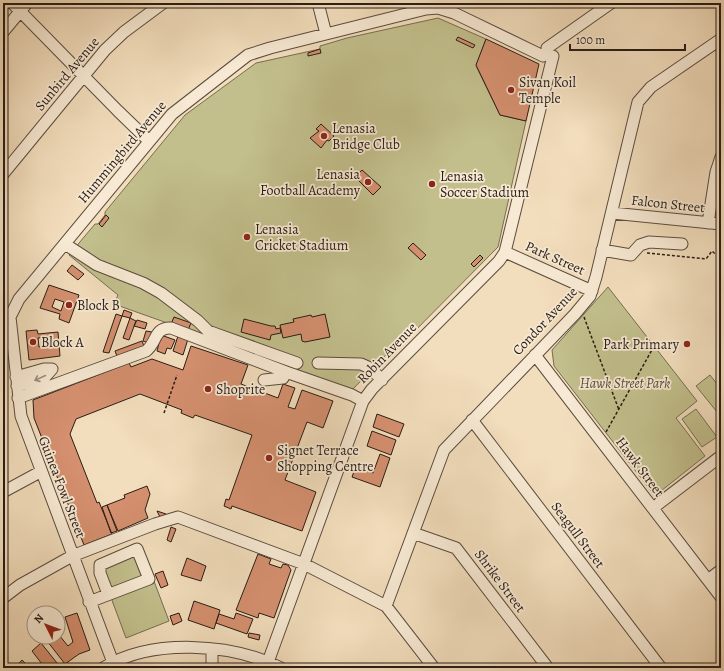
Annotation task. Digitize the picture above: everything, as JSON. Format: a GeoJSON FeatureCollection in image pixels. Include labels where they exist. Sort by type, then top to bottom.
{"type":"FeatureCollection","features":[{"type":"Feature","properties":{"kind":"street"},"geometry":{"type":"LineString","coordinates":[[12,3],[24,7],[83,76],[149,141]]}},
{"type":"Feature","properties":{"kind":"street","name":"Sunbird Avenue"},"geometry":{"type":"LineString","coordinates":[[3,174],[83,76],[116,39],[163,3]]}},
{"type":"Feature","properties":{"kind":"street"},"geometry":{"type":"LineString","coordinates":[[318,3],[326,34]]}},
{"type":"Feature","properties":{"kind":"street"},"geometry":{"type":"LineString","coordinates":[[548,53],[570,32],[611,3]]}},
{"type":"Feature","properties":{"kind":"street"},"geometry":{"type":"LineString","coordinates":[[3,32],[24,7]]}},
{"type":"Feature","properties":{"kind":"street","name":"Hummingbird Avenue"},"geometry":{"type":"LineString","coordinates":[[6,317],[19,299],[149,141],[179,107],[248,55],[326,34],[438,8],[527,48],[548,53]]}},
{"type":"Feature","properties":{"kind":"street","name":"Condor Avenue"},"geometry":{"type":"LineString","coordinates":[[386,606],[440,456],[449,444],[575,314],[587,300],[592,291],[638,102],[651,87],[721,39]]}},
{"type":"Feature","properties":{"kind":"street","name":"Robin Avenue"},"geometry":{"type":"LineString","coordinates":[[268,662],[363,401],[499,261],[505,252],[511,234],[546,84],[548,53]]}},
{"type":"Feature","properties":{"kind":"street"},"geometry":{"type":"LineString","coordinates":[[708,223],[716,172],[721,157]]}},
{"type":"Feature","properties":{"kind":"street","name":"Falcon Street"},"geometry":{"type":"LineString","coordinates":[[612,213],[721,224]]}},
{"type":"Feature","properties":{"kind":"street"},"geometry":{"type":"LineString","coordinates":[[602,250],[631,255],[640,245],[648,242],[682,244]]}},
{"type":"Feature","properties":{"kind":"street"},"geometry":{"type":"LineString","coordinates":[[65,244],[97,265],[143,282],[161,293],[198,321],[208,331],[296,363]]}},
{"type":"Feature","properties":{"kind":"street","name":"Park Street"},"geometry":{"type":"LineString","coordinates":[[505,252],[592,291]]}},
{"type":"Feature","properties":{"kind":"street","name":"Guinea Fowl Street"},"geometry":{"type":"LineString","coordinates":[[6,317],[24,428],[114,665]]}},
{"type":"Feature","properties":{"kind":"street"},"geometry":{"type":"LineString","coordinates":[[18,398],[146,351],[151,348],[157,334],[166,328],[171,328],[286,372],[352,395],[363,401]]}},
{"type":"Feature","properties":{"kind":"street","name":"Hawk Street"},"geometry":{"type":"LineString","coordinates":[[535,354],[721,597]]}},
{"type":"Feature","properties":{"kind":"street"},"geometry":{"type":"LineString","coordinates":[[318,363],[361,364],[370,368],[382,380]]}},
{"type":"Feature","properties":{"kind":"street"},"geometry":{"type":"LineString","coordinates":[[264,380],[283,378],[286,372]]}},
{"type":"Feature","properties":{"kind":"street","name":"Seagull Street"},"geometry":{"type":"LineString","coordinates":[[472,420],[661,668]]}},
{"type":"Feature","properties":{"kind":"street"},"geometry":{"type":"LineString","coordinates":[[653,508],[721,456]]}},
{"type":"Feature","properties":{"kind":"street"},"geometry":{"type":"LineString","coordinates":[[3,492],[40,472]]}},
{"type":"Feature","properties":{"kind":"street"},"geometry":{"type":"LineString","coordinates":[[3,598],[27,581],[72,556],[155,524],[178,517],[304,564],[386,606],[434,668]]}},
{"type":"Feature","properties":{"kind":"street","name":"Shrike Street"},"geometry":{"type":"LineString","coordinates":[[413,533],[456,548],[548,668]]}},
{"type":"Feature","properties":{"kind":"street"},"geometry":{"type":"LineString","coordinates":[[89,602],[149,579],[137,549],[100,565],[100,573],[108,594]]}},
{"type":"Feature","properties":{"kind":"street"},"geometry":{"type":"LineString","coordinates":[[708,580],[721,570]]}},
{"type":"Feature","properties":{"kind":"street"},"geometry":{"type":"LineString","coordinates":[[103,668],[114,665],[135,655],[173,648],[195,647],[235,652],[268,662],[281,668]]}},
{"type":"Feature","properties":{"kind":"street"},"geometry":{"type":"LineString","coordinates":[[212,649],[212,663]]}},
{"type":"Feature","properties":{"kind":"path"},"geometry":{"type":"LineString","coordinates":[[647,253],[706,258],[712,251],[721,259]]}},
{"type":"Feature","properties":{"kind":"path"},"geometry":{"type":"LineString","coordinates":[[583,315],[619,410]]}},
{"type":"Feature","properties":{"kind":"path"},"geometry":{"type":"LineString","coordinates":[[604,434],[619,410],[652,348]]}},
{"type":"Feature","properties":{"kind":"path"},"geometry":{"type":"LineString","coordinates":[[164,413],[177,375]]}},
{"type":"Feature","properties":{"kind":"green space","name":"Lenasia Cricket Stadium"},"geometry":{"type":"Polygon","coordinates":[[[438,18],[486,39],[476,66],[500,115],[526,121],[498,247],[389,357],[386,355],[351,391],[114,304],[118,295],[69,255],[95,224],[98,224],[105,215],[105,212],[185,115],[256,63],[320,49],[320,46],[347,38],[438,18]]]}},
{"type":"Feature","properties":{"kind":"green space","name":"Hawk Street Park"},"geometry":{"type":"Polygon","coordinates":[[[608,287],[697,401],[676,418],[705,456],[661,491],[652,492],[554,366],[552,350],[608,287]]]}},
{"type":"Feature","properties":{"kind":"green space"},"geometry":{"type":"Polygon","coordinates":[[[710,375],[721,389],[721,409],[717,412],[696,386],[710,375]]]}},
{"type":"Feature","properties":{"kind":"green space"},"geometry":{"type":"Polygon","coordinates":[[[696,409],[717,437],[702,447],[682,419],[696,409]]]}},
{"type":"Feature","properties":{"kind":"green space"},"geometry":{"type":"Polygon","coordinates":[[[140,544],[169,621],[126,638],[97,560],[140,544]]]}},
{"type":"Feature","properties":{"kind":"building"},"geometry":{"type":"Polygon","coordinates":[[[458,37],[475,45],[473,48],[456,40],[458,37]]]}},
{"type":"Feature","properties":{"kind":"building","name":"Sivan Koil Temple"},"geometry":{"type":"Polygon","coordinates":[[[486,39],[539,64],[526,121],[500,115],[476,65],[486,39]]]}},
{"type":"Feature","properties":{"kind":"building"},"geometry":{"type":"Polygon","coordinates":[[[320,49],[321,53],[308,56],[308,53],[320,49]]]}},
{"type":"Feature","properties":{"kind":"building","name":"Lenasia Bridge Club"},"geometry":{"type":"Polygon","coordinates":[[[321,124],[334,136],[329,141],[327,140],[321,148],[310,138],[319,131],[316,129],[321,124]]]}},
{"type":"Feature","properties":{"kind":"building","name":"Lenasia Football Academy"},"geometry":{"type":"Polygon","coordinates":[[[362,170],[381,187],[373,195],[355,177],[362,170]]]}},
{"type":"Feature","properties":{"kind":"building"},"geometry":{"type":"Polygon","coordinates":[[[106,215],[109,218],[102,227],[99,224],[106,215]]]}},
{"type":"Feature","properties":{"kind":"building"},"geometry":{"type":"Polygon","coordinates":[[[413,243],[426,255],[421,260],[408,248],[413,243]]]}},
{"type":"Feature","properties":{"kind":"building"},"geometry":{"type":"Polygon","coordinates":[[[480,255],[483,258],[474,267],[471,264],[480,255]]]}},
{"type":"Feature","properties":{"kind":"building"},"geometry":{"type":"Polygon","coordinates":[[[72,265],[84,274],[78,280],[67,271],[72,265]]]}},
{"type":"Feature","properties":{"kind":"building","name":"Block B"},"geometry":{"type":"Polygon","coordinates":[[[49,285],[79,295],[69,323],[59,319],[60,314],[40,308],[49,285]],[[55,299],[52,307],[61,311],[64,302],[55,299]]]}},
{"type":"Feature","properties":{"kind":"building"},"geometry":{"type":"Polygon","coordinates":[[[124,310],[132,313],[130,318],[122,316],[124,310]]]}},
{"type":"Feature","properties":{"kind":"building"},"geometry":{"type":"Polygon","coordinates":[[[116,314],[122,316],[109,353],[103,352],[116,314]]]}},
{"type":"Feature","properties":{"kind":"building"},"geometry":{"type":"Polygon","coordinates":[[[325,314],[330,337],[305,342],[302,341],[301,334],[283,338],[280,325],[294,322],[293,319],[325,314]]]}},
{"type":"Feature","properties":{"kind":"building"},"geometry":{"type":"Polygon","coordinates":[[[174,317],[191,323],[188,330],[171,324],[174,317]]]}},
{"type":"Feature","properties":{"kind":"building"},"geometry":{"type":"Polygon","coordinates":[[[130,318],[136,321],[129,340],[123,338],[130,318]]]}},
{"type":"Feature","properties":{"kind":"building"},"geometry":{"type":"Polygon","coordinates":[[[244,319],[275,326],[276,329],[280,328],[281,333],[271,335],[270,340],[241,332],[244,319]]]}},
{"type":"Feature","properties":{"kind":"building"},"geometry":{"type":"Polygon","coordinates":[[[137,320],[147,323],[145,329],[134,326],[137,320]]]}},
{"type":"Feature","properties":{"kind":"building","name":"Block A"},"geometry":{"type":"Polygon","coordinates":[[[37,330],[38,334],[58,332],[60,356],[29,360],[26,331],[37,330]],[[47,337],[38,338],[39,347],[48,346],[47,337]]]}},
{"type":"Feature","properties":{"kind":"building"},"geometry":{"type":"Polygon","coordinates":[[[146,331],[152,332],[148,343],[143,341],[146,331]]]}},
{"type":"Feature","properties":{"kind":"building"},"geometry":{"type":"Polygon","coordinates":[[[161,335],[175,340],[171,349],[167,348],[165,354],[157,351],[161,335]]]}},
{"type":"Feature","properties":{"kind":"building"},"geometry":{"type":"Polygon","coordinates":[[[178,336],[188,339],[183,355],[173,351],[178,336]]]}},
{"type":"Feature","properties":{"kind":"building"},"geometry":{"type":"Polygon","coordinates":[[[142,341],[144,346],[117,356],[115,351],[142,341]]]}},
{"type":"Feature","properties":{"kind":"building","name":"Signet Terrace Shopping Centre"},"geometry":{"type":"Polygon","coordinates":[[[191,346],[248,365],[241,384],[278,398],[283,384],[295,388],[288,407],[295,409],[302,390],[333,401],[323,428],[307,422],[285,480],[316,492],[302,531],[232,506],[231,509],[224,506],[226,499],[229,500],[252,435],[195,415],[193,418],[181,413],[182,410],[140,394],[76,419],[70,434],[97,503],[99,502],[112,534],[84,545],[34,418],[33,400],[129,363],[131,367],[152,359],[183,370],[191,346]]]}},
{"type":"Feature","properties":{"kind":"building"},"geometry":{"type":"Polygon","coordinates":[[[377,414],[404,424],[399,437],[373,427],[377,414]]]}},
{"type":"Feature","properties":{"kind":"building"},"geometry":{"type":"Polygon","coordinates":[[[372,431],[396,440],[391,455],[367,446],[372,431]]]}},
{"type":"Feature","properties":{"kind":"building"},"geometry":{"type":"Polygon","coordinates":[[[380,454],[390,458],[380,487],[352,477],[356,466],[373,473],[380,454]]]}},
{"type":"Feature","properties":{"kind":"building"},"geometry":{"type":"Polygon","coordinates":[[[147,486],[150,494],[145,510],[148,518],[118,531],[107,505],[125,498],[124,495],[147,486]]]}},
{"type":"Feature","properties":{"kind":"building"},"geometry":{"type":"Polygon","coordinates":[[[107,505],[117,531],[111,533],[102,507],[107,505]]]}},
{"type":"Feature","properties":{"kind":"building"},"geometry":{"type":"Polygon","coordinates":[[[157,511],[166,514],[160,517],[157,511]]]}},
{"type":"Feature","properties":{"kind":"building"},"geometry":{"type":"Polygon","coordinates":[[[171,527],[176,529],[171,542],[167,540],[171,527]]]}},
{"type":"Feature","properties":{"kind":"building"},"geometry":{"type":"Polygon","coordinates":[[[258,554],[271,559],[269,564],[281,568],[283,564],[288,565],[291,570],[274,618],[259,613],[258,618],[236,610],[258,554]]]}},
{"type":"Feature","properties":{"kind":"building"},"geometry":{"type":"Polygon","coordinates":[[[187,558],[206,566],[201,581],[181,575],[187,558]]]}},
{"type":"Feature","properties":{"kind":"building"},"geometry":{"type":"Polygon","coordinates":[[[163,571],[168,585],[161,588],[155,574],[163,571]]]}},
{"type":"Feature","properties":{"kind":"building"},"geometry":{"type":"Polygon","coordinates":[[[194,601],[220,610],[214,629],[188,620],[194,601]]]}},
{"type":"Feature","properties":{"kind":"building"},"geometry":{"type":"Polygon","coordinates":[[[77,613],[90,650],[79,654],[65,664],[50,645],[66,645],[66,644],[68,646],[73,642],[66,617],[77,613]]]}},
{"type":"Feature","properties":{"kind":"building"},"geometry":{"type":"Polygon","coordinates":[[[179,613],[182,621],[173,625],[170,616],[179,613]]]}},
{"type":"Feature","properties":{"kind":"building"},"geometry":{"type":"Polygon","coordinates":[[[236,613],[253,619],[247,634],[216,623],[219,614],[234,619],[236,613]]]}},
{"type":"Feature","properties":{"kind":"building"},"geometry":{"type":"Polygon","coordinates":[[[249,633],[260,635],[259,640],[248,637],[249,633]]]}},
{"type":"Feature","properties":{"kind":"building"},"geometry":{"type":"Polygon","coordinates":[[[39,645],[43,645],[61,668],[45,668],[32,651],[39,645]]]}},
{"type":"Feature","properties":{"kind":"building"},"geometry":{"type":"Polygon","coordinates":[[[22,660],[30,668],[15,668],[22,660]]]}},
{"type":"Feature","properties":{"kind":"place","name":"Sivan Koil Temple"},"geometry":{"type":"Point","coordinates":[511,90]}},
{"type":"Feature","properties":{"kind":"place","name":"Lenasia Bridge Club"},"geometry":{"type":"Point","coordinates":[324,136]}},
{"type":"Feature","properties":{"kind":"place","name":"Lenasia Football Academy"},"geometry":{"type":"Point","coordinates":[368,182]}},
{"type":"Feature","properties":{"kind":"place","name":"Lenasia Soccer Stadium"},"geometry":{"type":"Point","coordinates":[432,184]}},
{"type":"Feature","properties":{"kind":"place","name":"Lenasia Cricket Stadium"},"geometry":{"type":"Point","coordinates":[247,237]}},
{"type":"Feature","properties":{"kind":"place","name":"Block B"},"geometry":{"type":"Point","coordinates":[69,305]}},
{"type":"Feature","properties":{"kind":"place","name":"Block A"},"geometry":{"type":"Point","coordinates":[33,342]}},
{"type":"Feature","properties":{"kind":"place","name":"Park Primary"},"geometry":{"type":"Point","coordinates":[687,344]}},
{"type":"Feature","properties":{"kind":"place","name":"Shoprite"},"geometry":{"type":"Point","coordinates":[208,389]}},
{"type":"Feature","properties":{"kind":"place","name":"Signet Terrace Shopping Centre"},"geometry":{"type":"Point","coordinates":[269,458]}}]}
